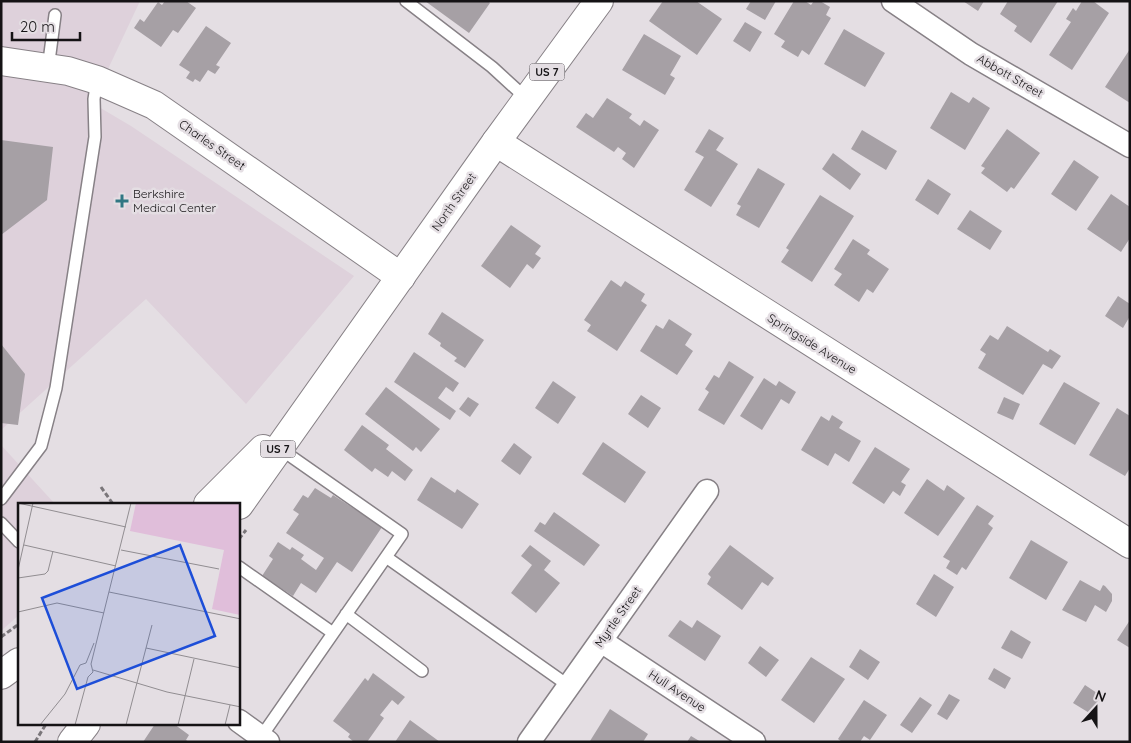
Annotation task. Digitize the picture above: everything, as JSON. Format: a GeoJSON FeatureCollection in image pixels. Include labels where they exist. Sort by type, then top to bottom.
{"type":"FeatureCollection","features":[{"type":"Feature","properties":{"kind":"street","name":"North Street"},"geometry":{"type":"LineString","coordinates":[[240,504],[496,142],[599,1]]}},
{"type":"Feature","properties":{"kind":"street","name":"Abbott Street"},"geometry":{"type":"LineString","coordinates":[[893,1],[972,54],[1130,146]]}},
{"type":"Feature","properties":{"kind":"street","name":"Charles Street"},"geometry":{"type":"LineString","coordinates":[[1,62],[68,71],[97,80],[154,105],[401,277]]}},
{"type":"Feature","properties":{"kind":"street","name":"Springside Avenue"},"geometry":{"type":"LineString","coordinates":[[496,142],[1130,544]]}},
{"type":"Feature","properties":{"kind":"street","name":"North Street"},"geometry":{"type":"LineString","coordinates":[[209,503],[309,404]]}},
{"type":"Feature","properties":{"kind":"street","name":"Myrtle Street"},"geometry":{"type":"LineString","coordinates":[[529,742],[707,491]]}},
{"type":"Feature","properties":{"kind":"street","name":"Hull Avenue"},"geometry":{"type":"LineString","coordinates":[[601,641],[754,742]]}},
{"type":"Feature","properties":{"kind":"street"},"geometry":{"type":"LineString","coordinates":[[1,675],[18,663]]}},
{"type":"Feature","properties":{"kind":"street"},"geometry":{"type":"LineString","coordinates":[[240,723],[265,739]]}},
{"type":"Feature","properties":{"kind":"street"},"geometry":{"type":"LineString","coordinates":[[59,742],[67,726]]}},
{"type":"Feature","properties":{"kind":"street"},"geometry":{"type":"LineString","coordinates":[[72,742],[84,726]]}},
{"type":"Feature","properties":{"kind":"lane"},"geometry":{"type":"LineString","coordinates":[[406,1],[420,14],[477,55],[527,99]]}},
{"type":"Feature","properties":{"kind":"lane"},"geometry":{"type":"LineString","coordinates":[[48,68],[55,15]]}},
{"type":"Feature","properties":{"kind":"lane"},"geometry":{"type":"LineString","coordinates":[[1,499],[41,446],[56,388],[95,137],[94,99],[97,80]]}},
{"type":"Feature","properties":{"kind":"lane"},"geometry":{"type":"LineString","coordinates":[[265,739],[333,633],[402,534],[279,448]]}},
{"type":"Feature","properties":{"kind":"lane"},"geometry":{"type":"LineString","coordinates":[[1,523],[18,541]]}},
{"type":"Feature","properties":{"kind":"lane"},"geometry":{"type":"LineString","coordinates":[[386,557],[569,686]]}},
{"type":"Feature","properties":{"kind":"lane"},"geometry":{"type":"LineString","coordinates":[[240,568],[333,633]]}},
{"type":"Feature","properties":{"kind":"lane"},"geometry":{"type":"LineString","coordinates":[[346,614],[422,671]]}},
{"type":"Feature","properties":{"kind":"path"},"geometry":{"type":"LineString","coordinates":[[102,487],[112,503]]}},
{"type":"Feature","properties":{"kind":"path"},"geometry":{"type":"LineString","coordinates":[[1,637],[18,625]]}},
{"type":"Feature","properties":{"kind":"path"},"geometry":{"type":"LineString","coordinates":[[36,742],[45,726]]}},
{"type":"Feature","properties":{"kind":"shaded area","name":"Berkshire Medical Center"},"geometry":{"type":"Polygon","coordinates":[[[1,1],[140,1],[92,103],[131,126],[354,276],[246,404],[146,299],[1,430],[1,1]]]}},
{"type":"Feature","properties":{"kind":"shaded area"},"geometry":{"type":"Polygon","coordinates":[[[1,445],[54,503],[18,503],[18,616],[1,631],[1,445]]]}},
{"type":"Feature","properties":{"kind":"building"},"geometry":{"type":"Polygon","coordinates":[[[165,1],[186,1],[196,8],[178,33],[173,30],[161,47],[134,28],[140,19],[144,22],[158,2],[162,5],[165,1]]]}},
{"type":"Feature","properties":{"kind":"building"},"geometry":{"type":"Polygon","coordinates":[[[425,1],[488,1],[490,3],[469,33],[425,1]]]}},
{"type":"Feature","properties":{"kind":"building"},"geometry":{"type":"Polygon","coordinates":[[[663,1],[696,1],[722,19],[697,55],[649,21],[663,1]]]}},
{"type":"Feature","properties":{"kind":"building"},"geometry":{"type":"Polygon","coordinates":[[[751,1],[776,1],[765,20],[746,9],[751,1]]]}},
{"type":"Feature","properties":{"kind":"building"},"geometry":{"type":"Polygon","coordinates":[[[794,1],[805,1],[811,5],[814,1],[820,1],[830,7],[826,15],[831,18],[809,55],[802,50],[798,57],[781,47],[785,41],[774,34],[794,1]]]}},
{"type":"Feature","properties":{"kind":"building"},"geometry":{"type":"Polygon","coordinates":[[[963,1],[984,1],[978,11],[963,1]]]}},
{"type":"Feature","properties":{"kind":"building"},"geometry":{"type":"Polygon","coordinates":[[[1008,1],[1058,1],[1031,43],[1014,31],[1017,26],[1000,14],[1008,1]]]}},
{"type":"Feature","properties":{"kind":"building"},"geometry":{"type":"Polygon","coordinates":[[[1082,1],[1093,1],[1109,13],[1072,70],[1049,55],[1071,22],[1066,19],[1073,8],[1076,11],[1082,1]]]}},
{"type":"Feature","properties":{"kind":"building"},"geometry":{"type":"Polygon","coordinates":[[[745,22],[762,32],[750,52],[733,41],[745,22]]]}},
{"type":"Feature","properties":{"kind":"building"},"geometry":{"type":"Polygon","coordinates":[[[206,26],[231,43],[216,65],[220,67],[215,74],[208,70],[200,82],[195,79],[193,82],[186,78],[190,72],[179,65],[206,26]]]}},
{"type":"Feature","properties":{"kind":"building"},"geometry":{"type":"Polygon","coordinates":[[[844,29],[885,53],[865,87],[824,64],[844,29]]]}},
{"type":"Feature","properties":{"kind":"building"},"geometry":{"type":"Polygon","coordinates":[[[644,34],[681,56],[670,75],[675,78],[665,95],[622,70],[644,34]]]}},
{"type":"Feature","properties":{"kind":"building"},"geometry":{"type":"Polygon","coordinates":[[[1130,49],[1130,103],[1105,87],[1130,49]]]}},
{"type":"Feature","properties":{"kind":"building"},"geometry":{"type":"Polygon","coordinates":[[[951,92],[969,103],[973,97],[990,108],[965,150],[930,128],[951,92]]]}},
{"type":"Feature","properties":{"kind":"building"},"geometry":{"type":"Polygon","coordinates":[[[607,98],[632,114],[629,118],[640,126],[644,120],[659,130],[634,168],[622,159],[626,153],[618,147],[614,152],[576,127],[586,113],[593,118],[607,98]]]}},
{"type":"Feature","properties":{"kind":"building"},"geometry":{"type":"Polygon","coordinates":[[[709,129],[724,138],[716,150],[738,164],[711,207],[684,190],[704,157],[695,152],[709,129]]]}},
{"type":"Feature","properties":{"kind":"building"},"geometry":{"type":"Polygon","coordinates":[[[1007,129],[1040,153],[1014,189],[1011,187],[1007,192],[981,173],[985,168],[981,166],[1007,129]]]}},
{"type":"Feature","properties":{"kind":"building"},"geometry":{"type":"Polygon","coordinates":[[[862,130],[897,151],[886,170],[851,149],[862,130]]]}},
{"type":"Feature","properties":{"kind":"building"},"geometry":{"type":"Polygon","coordinates":[[[1,140],[53,147],[47,200],[1,235],[1,140]]]}},
{"type":"Feature","properties":{"kind":"building"},"geometry":{"type":"Polygon","coordinates":[[[833,153],[861,174],[850,190],[822,169],[833,153]]]}},
{"type":"Feature","properties":{"kind":"building"},"geometry":{"type":"Polygon","coordinates":[[[1074,160],[1099,177],[1076,211],[1051,194],[1074,160]]]}},
{"type":"Feature","properties":{"kind":"building"},"geometry":{"type":"Polygon","coordinates":[[[758,168],[785,184],[759,228],[736,215],[741,206],[737,204],[758,168]]]}},
{"type":"Feature","properties":{"kind":"building"},"geometry":{"type":"Polygon","coordinates":[[[928,179],[951,194],[938,215],[915,200],[928,179]]]}},
{"type":"Feature","properties":{"kind":"building"},"geometry":{"type":"Polygon","coordinates":[[[1111,194],[1130,207],[1130,238],[1121,252],[1087,229],[1111,194]]]}},
{"type":"Feature","properties":{"kind":"building"},"geometry":{"type":"Polygon","coordinates":[[[820,195],[854,216],[812,282],[781,262],[789,250],[786,248],[820,195]]]}},
{"type":"Feature","properties":{"kind":"building"},"geometry":{"type":"Polygon","coordinates":[[[970,210],[1002,231],[990,250],[957,229],[970,210]]]}},
{"type":"Feature","properties":{"kind":"building"},"geometry":{"type":"Polygon","coordinates":[[[511,225],[541,246],[535,254],[541,258],[533,269],[527,264],[510,288],[481,266],[511,225]]]}},
{"type":"Feature","properties":{"kind":"building"},"geometry":{"type":"Polygon","coordinates":[[[853,239],[870,250],[867,254],[889,269],[873,293],[867,289],[859,302],[834,285],[842,274],[834,269],[853,239]]]}},
{"type":"Feature","properties":{"kind":"building"},"geometry":{"type":"Polygon","coordinates":[[[611,280],[621,287],[625,281],[645,294],[641,301],[647,305],[617,351],[587,331],[591,325],[584,320],[611,280]]]}},
{"type":"Feature","properties":{"kind":"building"},"geometry":{"type":"Polygon","coordinates":[[[1118,296],[1130,304],[1130,316],[1123,328],[1105,316],[1118,296]]]}},
{"type":"Feature","properties":{"kind":"building"},"geometry":{"type":"Polygon","coordinates":[[[442,312],[484,340],[465,368],[454,361],[457,358],[440,346],[441,343],[428,334],[442,312]]]}},
{"type":"Feature","properties":{"kind":"building"},"geometry":{"type":"Polygon","coordinates":[[[669,319],[692,334],[685,345],[693,351],[677,375],[640,351],[656,325],[663,329],[669,319]]]}},
{"type":"Feature","properties":{"kind":"building"},"geometry":{"type":"Polygon","coordinates":[[[1007,326],[1048,352],[1050,349],[1061,356],[1052,369],[1043,364],[1023,395],[978,368],[986,354],[980,350],[990,335],[998,340],[1007,326]]]}},
{"type":"Feature","properties":{"kind":"building"},"geometry":{"type":"Polygon","coordinates":[[[1,344],[25,374],[18,425],[1,423],[1,344]]]}},
{"type":"Feature","properties":{"kind":"building"},"geometry":{"type":"Polygon","coordinates":[[[414,352],[459,383],[453,392],[446,387],[438,398],[456,411],[450,420],[394,382],[414,352]]]}},
{"type":"Feature","properties":{"kind":"building"},"geometry":{"type":"Polygon","coordinates":[[[729,361],[754,377],[724,425],[698,410],[709,392],[705,389],[714,375],[719,378],[729,361]]]}},
{"type":"Feature","properties":{"kind":"building"},"geometry":{"type":"Polygon","coordinates":[[[764,378],[776,386],[779,381],[796,392],[789,404],[781,399],[762,430],[740,416],[764,378]]]}},
{"type":"Feature","properties":{"kind":"building"},"geometry":{"type":"Polygon","coordinates":[[[553,381],[576,397],[558,424],[535,408],[553,381]]]}},
{"type":"Feature","properties":{"kind":"building"},"geometry":{"type":"Polygon","coordinates":[[[1064,382],[1100,403],[1075,445],[1039,424],[1064,382]]]}},
{"type":"Feature","properties":{"kind":"building"},"geometry":{"type":"Polygon","coordinates":[[[386,387],[440,429],[421,452],[416,447],[413,451],[365,414],[386,387]]]}},
{"type":"Feature","properties":{"kind":"building"},"geometry":{"type":"Polygon","coordinates":[[[641,395],[661,408],[648,428],[628,414],[641,395]]]}},
{"type":"Feature","properties":{"kind":"building"},"geometry":{"type":"Polygon","coordinates":[[[468,397],[479,404],[470,417],[459,409],[468,397]]]}},
{"type":"Feature","properties":{"kind":"building"},"geometry":{"type":"Polygon","coordinates":[[[1004,397],[1020,404],[1013,420],[997,413],[1004,397]]]}},
{"type":"Feature","properties":{"kind":"building"},"geometry":{"type":"Polygon","coordinates":[[[1117,408],[1130,416],[1130,468],[1125,476],[1089,455],[1117,408]]]}},
{"type":"Feature","properties":{"kind":"building"},"geometry":{"type":"Polygon","coordinates":[[[832,415],[843,422],[839,428],[861,441],[849,462],[835,453],[828,466],[801,450],[821,416],[829,421],[832,415]]]}},
{"type":"Feature","properties":{"kind":"building"},"geometry":{"type":"Polygon","coordinates":[[[362,425],[389,445],[386,449],[413,470],[405,481],[392,471],[388,477],[375,468],[372,472],[344,450],[362,425]]]}},
{"type":"Feature","properties":{"kind":"building"},"geometry":{"type":"Polygon","coordinates":[[[603,442],[646,472],[625,503],[582,474],[603,442]]]}},
{"type":"Feature","properties":{"kind":"building"},"geometry":{"type":"Polygon","coordinates":[[[514,443],[532,457],[520,475],[501,461],[514,443]]]}},
{"type":"Feature","properties":{"kind":"building"},"geometry":{"type":"Polygon","coordinates":[[[875,447],[910,469],[901,482],[906,485],[900,496],[893,491],[884,504],[852,483],[875,447]]]}},
{"type":"Feature","properties":{"kind":"building"},"geometry":{"type":"Polygon","coordinates":[[[431,477],[455,493],[457,489],[479,504],[462,529],[417,500],[431,477]]]}},
{"type":"Feature","properties":{"kind":"building"},"geometry":{"type":"Polygon","coordinates":[[[927,479],[944,491],[947,485],[965,498],[938,536],[904,513],[927,479]]]}},
{"type":"Feature","properties":{"kind":"building"},"geometry":{"type":"Polygon","coordinates":[[[315,488],[331,498],[333,495],[382,527],[352,572],[337,562],[316,593],[301,583],[293,596],[262,576],[273,559],[269,556],[278,542],[290,550],[292,547],[304,555],[301,559],[316,570],[324,558],[286,533],[299,514],[293,510],[303,495],[308,498],[315,488]]]}},
{"type":"Feature","properties":{"kind":"building"},"geometry":{"type":"Polygon","coordinates":[[[977,505],[994,516],[988,524],[993,528],[966,570],[962,567],[957,575],[946,568],[950,561],[943,557],[977,505]]]}},
{"type":"Feature","properties":{"kind":"building"},"geometry":{"type":"Polygon","coordinates":[[[554,512],[600,545],[584,566],[534,531],[540,522],[545,525],[554,512]]]}},
{"type":"Feature","properties":{"kind":"building"},"geometry":{"type":"Polygon","coordinates":[[[1031,540],[1068,562],[1046,600],[1009,578],[1031,540]]]}},
{"type":"Feature","properties":{"kind":"building"},"geometry":{"type":"Polygon","coordinates":[[[530,545],[551,561],[544,570],[560,583],[536,613],[511,593],[532,565],[521,556],[530,545]]]}},
{"type":"Feature","properties":{"kind":"building"},"geometry":{"type":"Polygon","coordinates":[[[730,545],[774,578],[768,586],[762,582],[742,610],[707,584],[711,577],[708,574],[730,545]]]}},
{"type":"Feature","properties":{"kind":"building"},"geometry":{"type":"Polygon","coordinates":[[[934,574],[954,587],[936,617],[916,604],[934,574]]]}},
{"type":"Feature","properties":{"kind":"building"},"geometry":{"type":"Polygon","coordinates":[[[1080,580],[1100,591],[1103,585],[1112,594],[1112,601],[1106,612],[1095,605],[1086,622],[1062,610],[1080,580]]]}},
{"type":"Feature","properties":{"kind":"building"},"geometry":{"type":"Polygon","coordinates":[[[680,620],[692,628],[697,620],[721,636],[705,661],[668,636],[680,620]]]}},
{"type":"Feature","properties":{"kind":"building"},"geometry":{"type":"Polygon","coordinates":[[[1130,620],[1130,648],[1117,640],[1130,620]]]}},
{"type":"Feature","properties":{"kind":"building"},"geometry":{"type":"Polygon","coordinates":[[[1011,630],[1031,642],[1022,659],[1001,648],[1011,630]]]}},
{"type":"Feature","properties":{"kind":"building"},"geometry":{"type":"Polygon","coordinates":[[[760,646],[779,660],[766,677],[748,663],[760,646]]]}},
{"type":"Feature","properties":{"kind":"building"},"geometry":{"type":"Polygon","coordinates":[[[860,649],[880,662],[868,680],[849,667],[860,649]]]}},
{"type":"Feature","properties":{"kind":"building"},"geometry":{"type":"Polygon","coordinates":[[[811,657],[845,679],[814,723],[781,700],[811,657]]]}},
{"type":"Feature","properties":{"kind":"building"},"geometry":{"type":"Polygon","coordinates":[[[994,668],[1011,678],[1005,689],[988,679],[994,668]]]}},
{"type":"Feature","properties":{"kind":"building"},"geometry":{"type":"Polygon","coordinates":[[[373,673],[405,697],[398,705],[392,700],[380,715],[384,718],[367,742],[354,742],[348,737],[350,734],[333,721],[365,678],[368,681],[373,673]]]}},
{"type":"Feature","properties":{"kind":"building"},"geometry":{"type":"Polygon","coordinates":[[[1085,685],[1103,697],[1091,714],[1073,703],[1085,685]]]}},
{"type":"Feature","properties":{"kind":"building"},"geometry":{"type":"Polygon","coordinates":[[[949,694],[960,700],[947,720],[937,714],[949,694]]]}},
{"type":"Feature","properties":{"kind":"building"},"geometry":{"type":"Polygon","coordinates":[[[920,697],[932,705],[912,733],[900,725],[920,697]]]}},
{"type":"Feature","properties":{"kind":"building"},"geometry":{"type":"Polygon","coordinates":[[[864,700],[887,715],[870,740],[864,736],[860,742],[842,742],[838,739],[864,700]]]}},
{"type":"Feature","properties":{"kind":"building"},"geometry":{"type":"Polygon","coordinates":[[[610,709],[648,734],[643,742],[590,741],[610,709]]]}},
{"type":"Feature","properties":{"kind":"building"},"geometry":{"type":"Polygon","coordinates":[[[410,720],[440,742],[395,742],[410,720]]]}},
{"type":"Feature","properties":{"kind":"building"},"geometry":{"type":"Polygon","coordinates":[[[154,726],[177,726],[189,735],[186,740],[189,742],[143,742],[154,726]]]}},
{"type":"Feature","properties":{"kind":"building"},"geometry":{"type":"Polygon","coordinates":[[[691,736],[701,742],[687,742],[691,736]]]}},
{"type":"Feature","properties":{"kind":"place","name":"Berkshire Medical Center"},"geometry":{"type":"Point","coordinates":[122,201]}}]}
